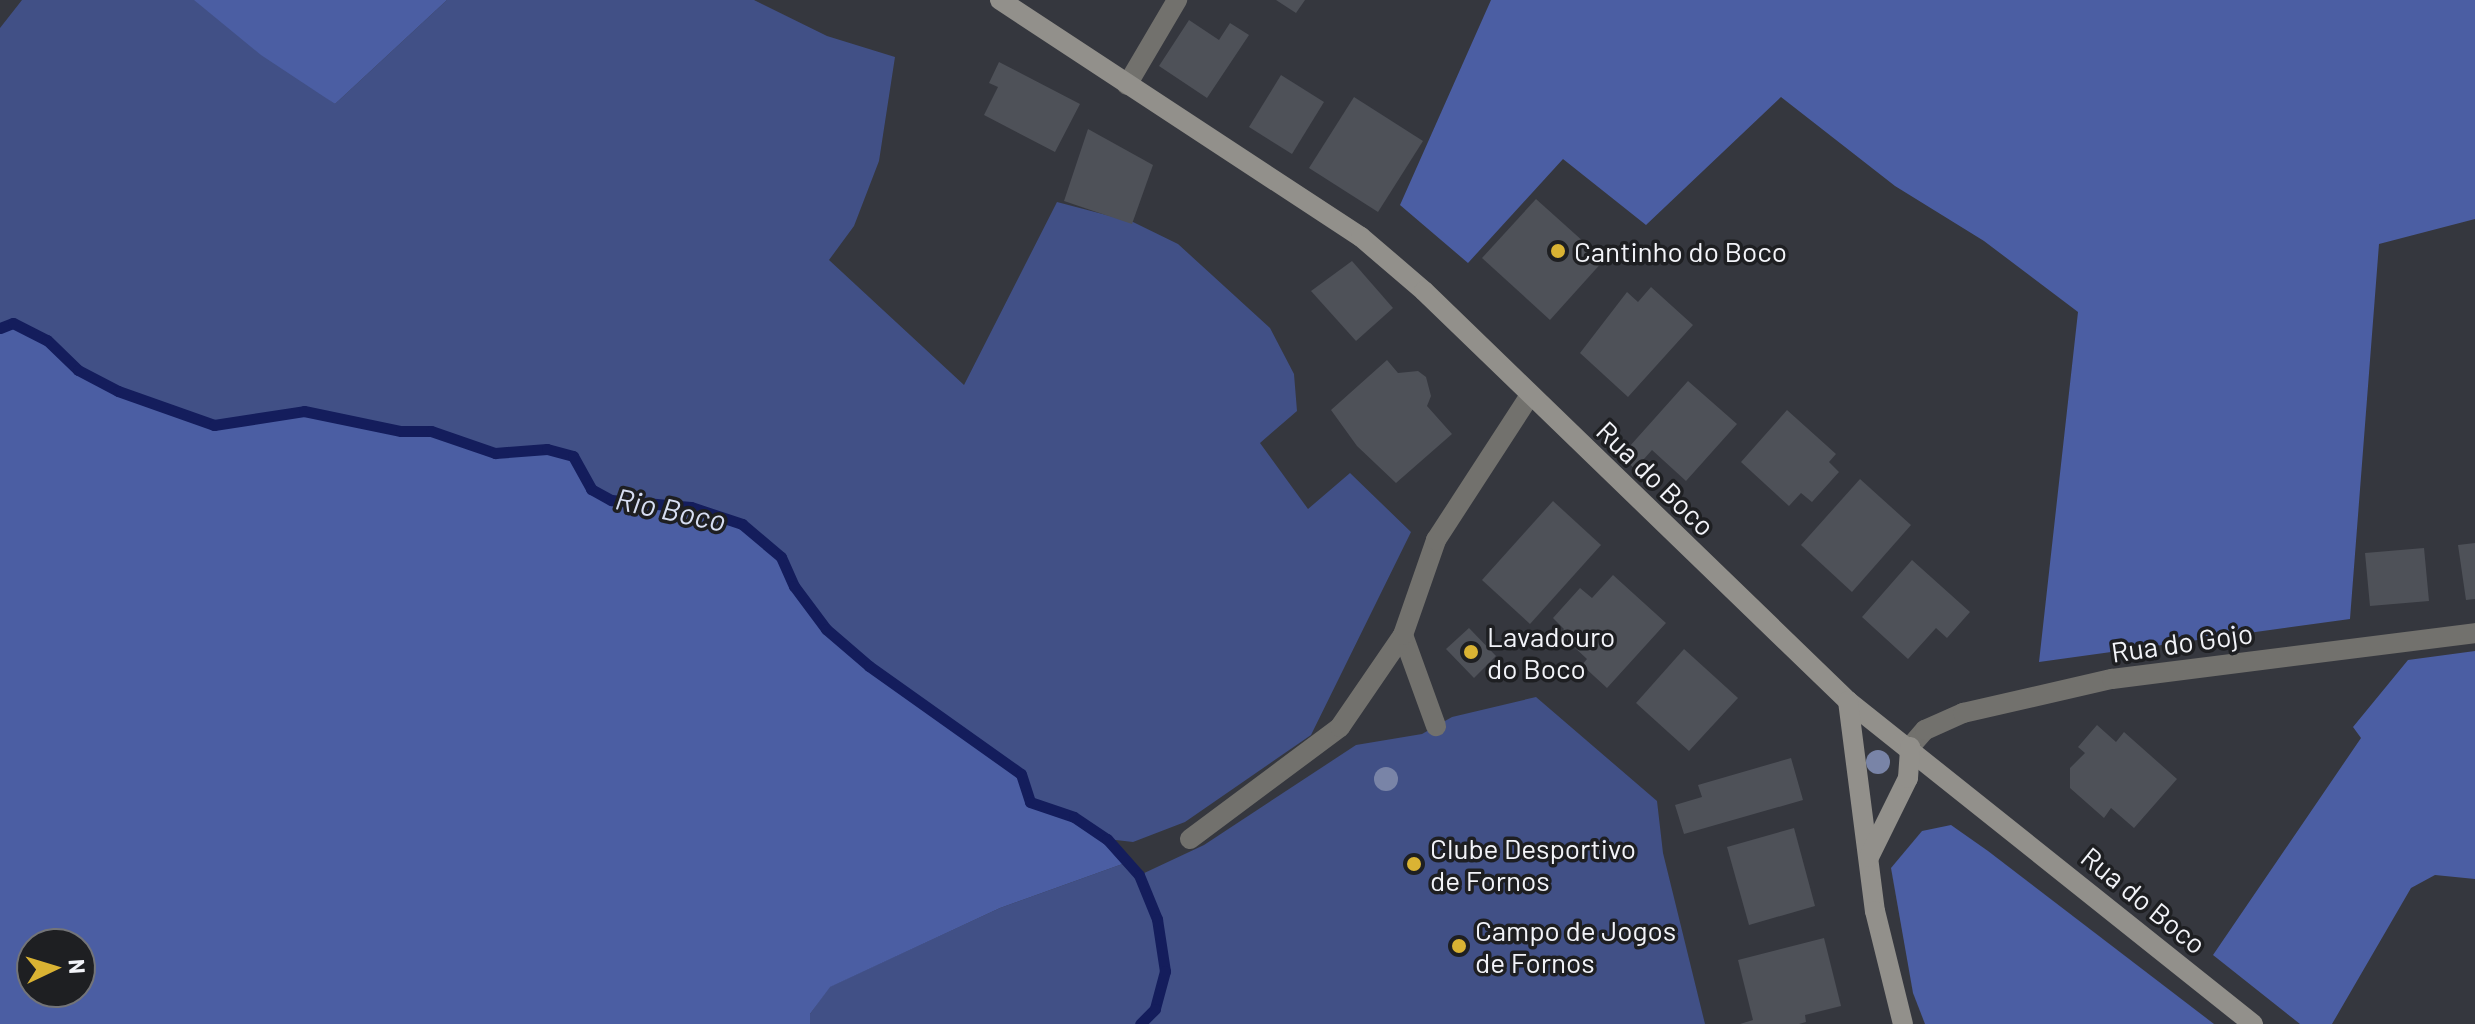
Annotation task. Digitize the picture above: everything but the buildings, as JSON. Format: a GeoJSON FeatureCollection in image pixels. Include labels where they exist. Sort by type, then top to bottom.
{"type":"FeatureCollection","features":[{"type":"Feature","properties":{"kind":"street","name":"Rua do Boco"},"geometry":{"type":"LineString","coordinates":[[1000,0],[1361,237],[1424,291],[1848,701],[1910,747],[2253,1024]]}},
{"type":"Feature","properties":{"kind":"street"},"geometry":{"type":"LineString","coordinates":[[1127,85],[1177,0]]}},
{"type":"Feature","properties":{"kind":"street"},"geometry":{"type":"LineString","coordinates":[[1190,839],[1340,727],[1403,635],[1436,540],[1530,395]]}},
{"type":"Feature","properties":{"kind":"street","name":"Rua do Gojo"},"geometry":{"type":"LineString","coordinates":[[1910,747],[1925,730],[1963,713],[2112,679],[2475,633]]}},
{"type":"Feature","properties":{"kind":"street"},"geometry":{"type":"LineString","coordinates":[[1403,635],[1436,726]]}},
{"type":"Feature","properties":{"kind":"street"},"geometry":{"type":"LineString","coordinates":[[1848,701],[1875,911],[1903,1024]]}},
{"type":"Feature","properties":{"kind":"street"},"geometry":{"type":"LineString","coordinates":[[1869,857],[1908,778],[1910,747]]}},
{"type":"Feature","properties":{"kind":"shaded area"},"geometry":{"type":"Polygon","coordinates":[[[22,0],[197,0],[335,104],[447,0],[754,0],[827,36],[895,57],[879,161],[854,226],[829,260],[964,385],[1057,202],[1133,222],[1178,244],[1270,328],[1294,374],[1297,411],[1260,443],[1308,509],[1350,473],[1411,532],[1311,735],[1185,822],[1133,842],[1107,839],[1074,817],[1030,802],[943,715],[869,666],[826,629],[794,586],[781,557],[645,504],[611,500],[591,489],[573,456],[495,453],[431,431],[401,431],[304,411],[214,425],[118,391],[78,370],[47,340],[13,323],[0,328],[0,28],[22,0]]]}},
{"type":"Feature","properties":{"kind":"shaded area"},"geometry":{"type":"Polygon","coordinates":[[[194,0],[447,0],[335,104],[261,55],[194,0]]]}},
{"type":"Feature","properties":{"kind":"shaded area"},"geometry":{"type":"Polygon","coordinates":[[[1491,0],[2475,0],[2475,219],[2379,244],[2350,619],[2039,662],[2078,312],[1984,241],[1895,186],[1781,97],[1646,225],[1563,159],[1468,263],[1400,205],[1491,0]]]}},
{"type":"Feature","properties":{"kind":"shaded area"},"geometry":{"type":"Polygon","coordinates":[[[13,323],[47,340],[78,370],[118,391],[214,425],[304,411],[401,431],[431,431],[495,453],[547,449],[573,456],[591,489],[611,500],[691,507],[742,524],[781,557],[794,586],[826,629],[869,666],[1021,774],[1030,802],[1074,817],[1107,839],[1128,862],[1000,908],[830,987],[810,1014],[810,1024],[0,1024],[0,328],[13,323]]]}},
{"type":"Feature","properties":{"kind":"shaded area"},"geometry":{"type":"Polygon","coordinates":[[[2475,651],[2475,879],[2435,875],[2411,888],[2332,1024],[2300,1024],[2213,955],[2361,738],[2353,727],[2408,660],[2475,651]]]}},
{"type":"Feature","properties":{"kind":"shaded area","name":"Clube Desportivo de Fornos"},"geometry":{"type":"Polygon","coordinates":[[[1536,697],[1657,801],[1663,853],[1705,1024],[810,1024],[810,1014],[829,987],[1000,908],[1128,862],[1140,875],[1204,845],[1356,745],[1422,734],[1452,717],[1536,697]]]}},
{"type":"Feature","properties":{"kind":"shaded area"},"geometry":{"type":"Polygon","coordinates":[[[1951,825],[2214,1024],[1925,1024],[1913,993],[1891,868],[1922,831],[1951,825]]]}},
{"type":"Feature","properties":{"kind":"waterway","name":"Rio Boco"},"geometry":{"type":"LineString","coordinates":[[0,328],[13,323],[47,340],[78,370],[118,391],[214,425],[304,411],[401,431],[431,431],[495,453],[547,449],[573,456],[591,489],[611,500],[691,507],[742,524],[781,557],[794,586],[826,629],[869,666],[1021,774],[1030,802],[1074,817],[1107,839],[1139,875],[1157,919],[1165,971],[1155,1009],[1140,1024]]}},
{"type":"Feature","properties":{"kind":"place","name":"Cantinho do Boco"},"geometry":{"type":"Point","coordinates":[1558,251]}},
{"type":"Feature","properties":{"kind":"place","name":"Lavadouro do Boco"},"geometry":{"type":"Point","coordinates":[1471,652]}},
{"type":"Feature","properties":{"kind":"place","name":"Clube Desportivo de Fornos"},"geometry":{"type":"Point","coordinates":[1414,864]}},
{"type":"Feature","properties":{"kind":"place","name":"Campo de Jogos de Fornos"},"geometry":{"type":"Point","coordinates":[1459,946]}}]}
